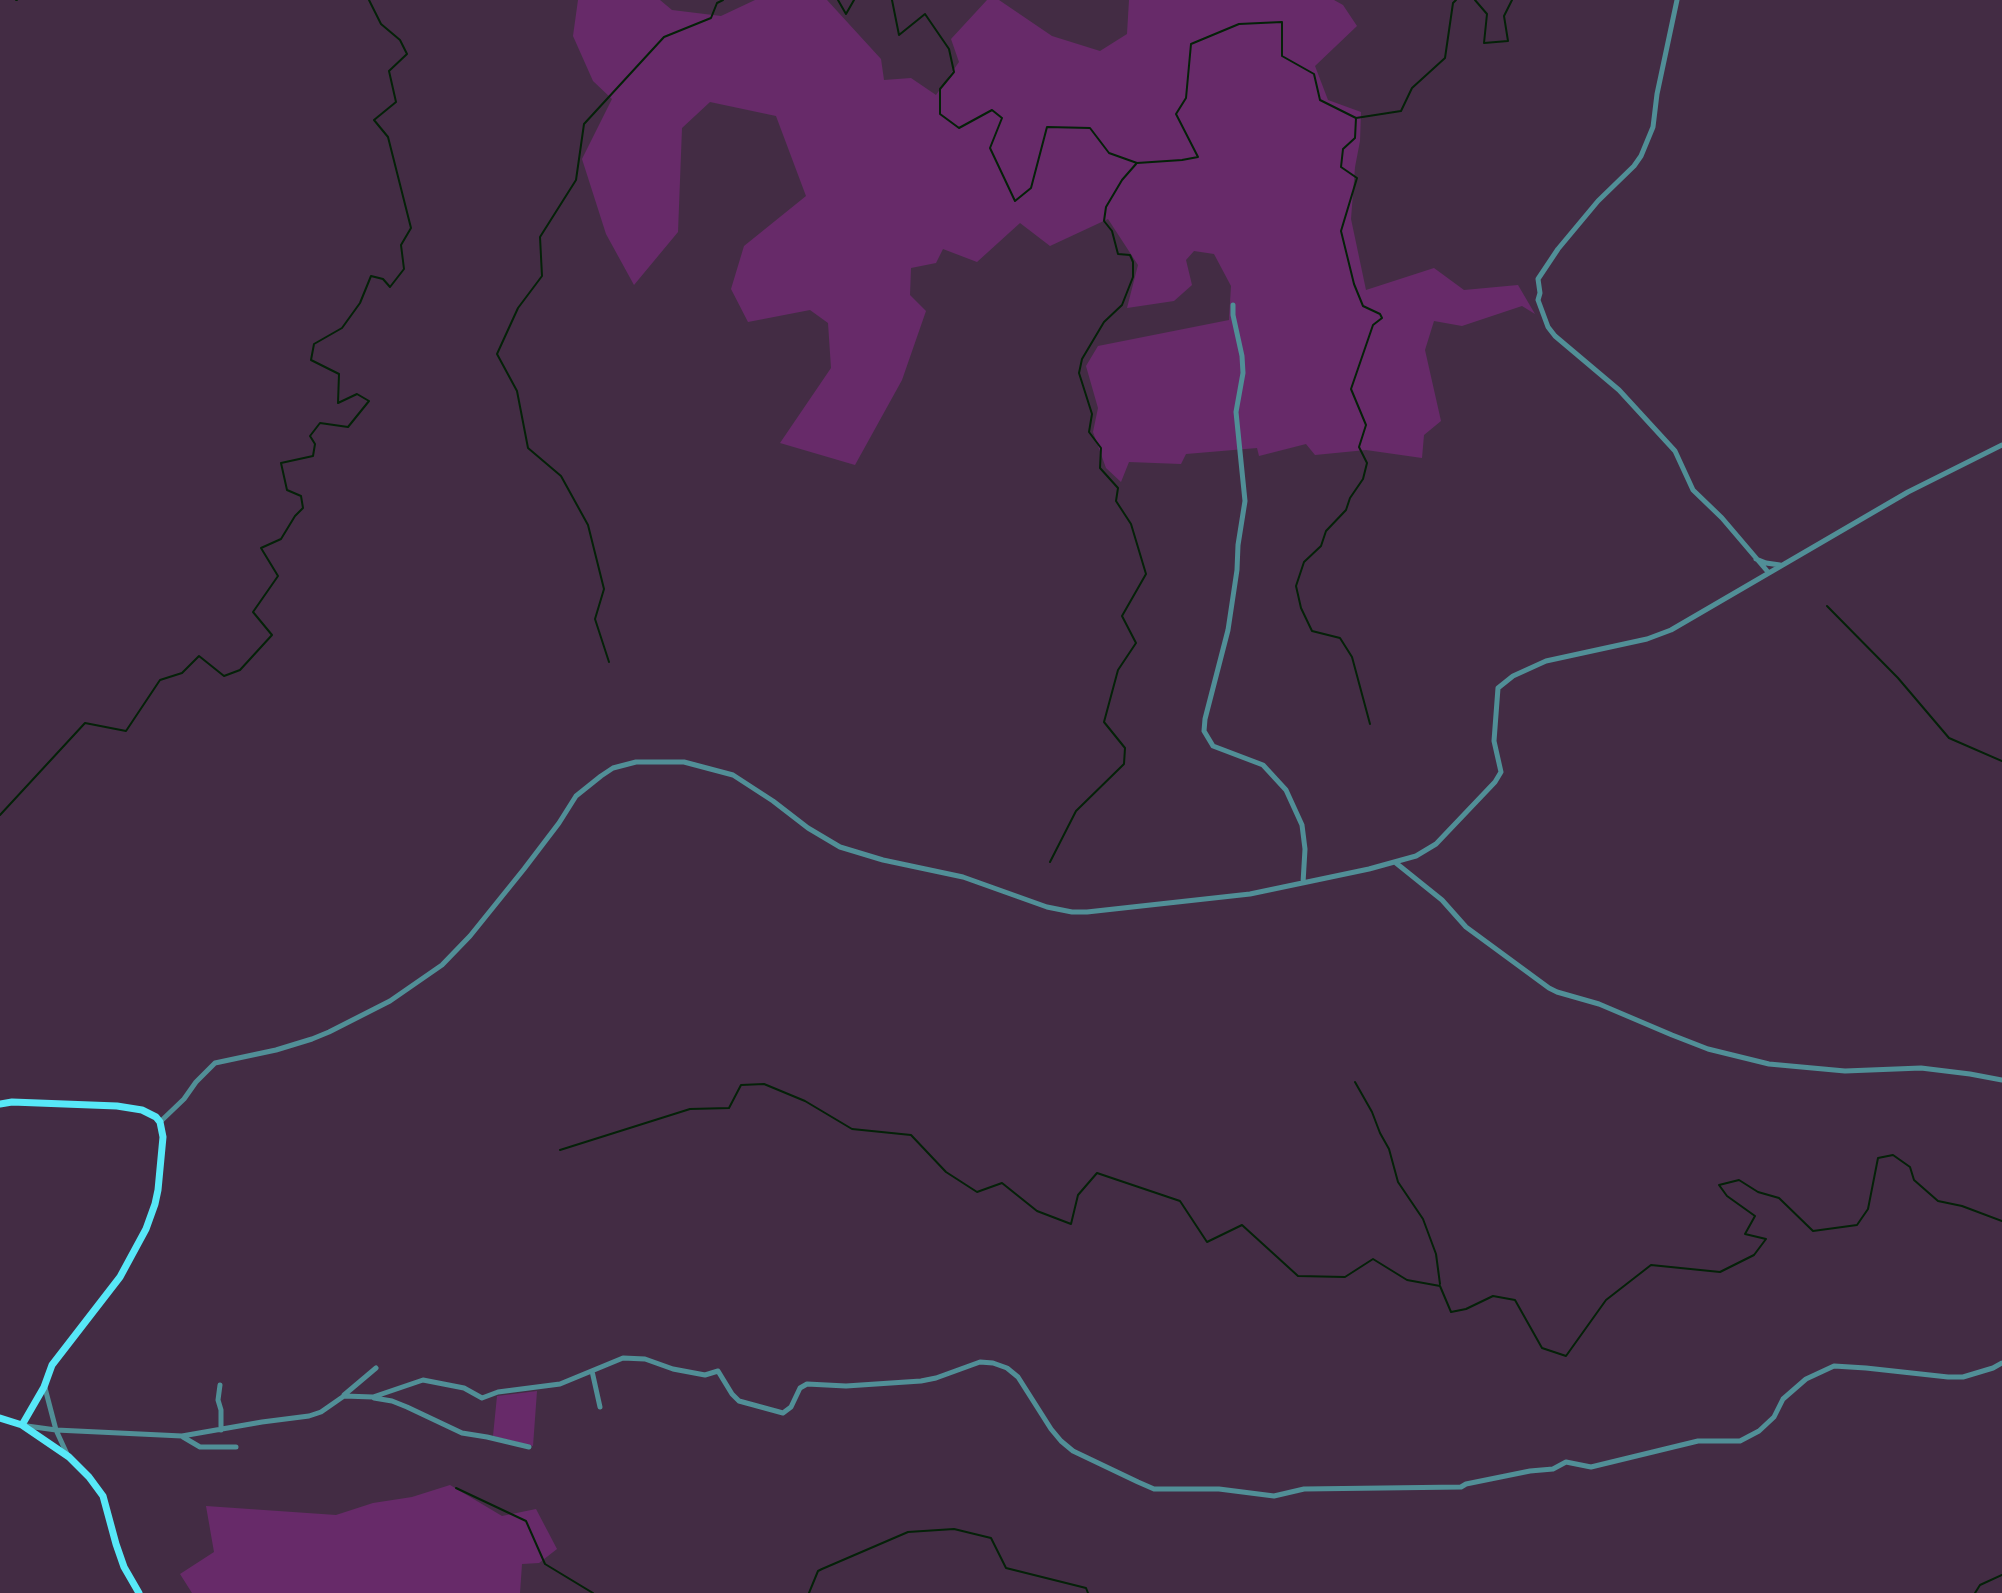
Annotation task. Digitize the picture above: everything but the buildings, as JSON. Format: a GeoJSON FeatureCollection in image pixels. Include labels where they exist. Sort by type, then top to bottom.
{"type":"FeatureCollection","features":[{"type":"Feature","properties":{"kind":"main road"},"geometry":{"type":"LineString","coordinates":[[0,1104],[117,1106],[142,1110],[160,1122],[163,1137],[158,1190],[146,1229],[120,1277],[52,1365],[44,1387],[22,1425]]}},
{"type":"Feature","properties":{"kind":"main road"},"geometry":{"type":"LineString","coordinates":[[0,1418],[22,1425],[69,1457],[89,1477],[103,1496],[124,1567],[139,1593]]}},
{"type":"Feature","properties":{"kind":"street"},"geometry":{"type":"LineString","coordinates":[[1677,0],[1653,127],[1641,156],[1558,249],[1538,279],[1538,300],[1548,327],[1555,336],[1619,390],[1675,451],[1693,490],[1732,529],[1768,572]]}},
{"type":"Feature","properties":{"kind":"street"},"geometry":{"type":"LineString","coordinates":[[1233,305],[1242,356],[1243,373],[1236,412],[1245,501],[1228,630],[1204,731],[1213,746],[1260,762],[1286,790],[1302,825],[1305,849],[1303,883]]}},
{"type":"Feature","properties":{"kind":"street"},"geometry":{"type":"LineString","coordinates":[[160,1122],[215,1063],[276,1050],[321,1036],[390,1001],[430,974],[470,936],[559,823],[576,796],[613,768],[636,762],[684,762],[733,775],[840,847],[883,860],[963,877],[1047,907],[1072,912],[1239,895],[1396,863],[1416,856],[1436,844],[1501,772],[1494,741],[1494,724],[1498,688],[1503,683],[1546,661],[1647,639],[1671,630],[1908,492],[2002,445]]}},
{"type":"Feature","properties":{"kind":"street"},"geometry":{"type":"LineString","coordinates":[[1756,559],[1781,565]]}},
{"type":"Feature","properties":{"kind":"street"},"geometry":{"type":"LineString","coordinates":[[1396,863],[1442,900],[1466,927],[1549,988],[1599,1004],[1705,1048],[1769,1064],[1845,1071],[1921,1068],[2002,1080]]}},
{"type":"Feature","properties":{"kind":"street"},"geometry":{"type":"LineString","coordinates":[[373,1397],[423,1380],[464,1388],[482,1398],[498,1392],[560,1384],[623,1358],[645,1359],[673,1369],[705,1375],[718,1371],[739,1401],[783,1413],[791,1407],[800,1388],[807,1384],[846,1386],[921,1381],[980,1362],[993,1363],[1007,1368],[1018,1377],[1061,1441],[1073,1451],[1138,1482],[1154,1489],[1219,1489],[1274,1496],[1304,1489],[1461,1487],[1530,1471],[1553,1469],[1566,1462],[1591,1467],[1698,1441],[1740,1441],[1759,1431],[1774,1417],[1783,1399],[1806,1379],[1834,1366],[1963,1377],[2002,1363]]}},
{"type":"Feature","properties":{"kind":"street"},"geometry":{"type":"LineString","coordinates":[[22,1425],[56,1430],[182,1436],[309,1416],[321,1412],[344,1396],[376,1368]]}},
{"type":"Feature","properties":{"kind":"street"},"geometry":{"type":"LineString","coordinates":[[592,1371],[600,1407]]}},
{"type":"Feature","properties":{"kind":"street"},"geometry":{"type":"LineString","coordinates":[[220,1385],[221,1430]]}},
{"type":"Feature","properties":{"kind":"street"},"geometry":{"type":"LineString","coordinates":[[44,1387],[56,1430],[69,1457]]}},
{"type":"Feature","properties":{"kind":"street"},"geometry":{"type":"LineString","coordinates":[[344,1396],[392,1401],[462,1433],[529,1447]]}},
{"type":"Feature","properties":{"kind":"street"},"geometry":{"type":"LineString","coordinates":[[182,1436],[200,1447],[236,1447]]}},
{"type":"Feature","properties":{"kind":"shaded area"},"geometry":{"type":"Polygon","coordinates":[[[578,0],[660,0],[672,10],[721,16],[755,0],[827,0],[881,59],[884,80],[911,78],[936,95],[959,62],[951,39],[987,0],[999,0],[1052,36],[1100,51],[1127,34],[1129,0],[1334,0],[1343,5],[1357,26],[1315,66],[1328,100],[1361,112],[1351,219],[1366,290],[1434,268],[1464,290],[1518,285],[1535,314],[1522,306],[1462,326],[1434,321],[1425,350],[1441,421],[1424,435],[1422,458],[1366,450],[1315,455],[1306,444],[1259,456],[1257,448],[1186,454],[1181,464],[1129,462],[1121,482],[1106,468],[1093,432],[1098,408],[1086,366],[1098,346],[1229,320],[1231,286],[1214,254],[1194,251],[1186,260],[1192,285],[1174,301],[1127,308],[1138,265],[1108,219],[1050,246],[1020,223],[977,262],[943,249],[936,263],[911,268],[910,295],[926,311],[902,380],[855,465],[780,443],[831,368],[828,323],[810,310],[748,322],[731,289],[744,246],[806,196],[776,116],[710,102],[682,128],[678,232],[634,285],[606,234],[582,159],[612,99],[593,81],[573,36],[578,0]]]}},
{"type":"Feature","properties":{"kind":"shaded area"},"geometry":{"type":"Polygon","coordinates":[[[537,1391],[533,1446],[493,1436],[497,1396],[537,1391]]]}},
{"type":"Feature","properties":{"kind":"shaded area"},"geometry":{"type":"Polygon","coordinates":[[[450,1485],[502,1516],[536,1509],[557,1549],[539,1563],[522,1564],[520,1593],[192,1593],[180,1574],[214,1552],[206,1506],[336,1515],[450,1485]]]}},
{"type":"Feature","properties":{"kind":"waterway"},"geometry":{"type":"LineString","coordinates":[[0,815],[85,723],[126,731],[160,680],[182,673],[199,656],[224,676],[240,670],[272,635],[253,612],[278,576],[261,548],[281,539],[303,508],[301,496],[287,490],[281,463],[313,456],[315,444],[310,436],[320,423],[348,427],[369,401],[357,394],[338,403],[339,374],[311,360],[314,344],[342,328],[360,303],[371,276],[383,279],[390,287],[404,269],[401,245],[411,228],[388,137],[374,120],[396,102],[389,71],[407,54],[400,40],[381,24],[369,0]]}},
{"type":"Feature","properties":{"kind":"waterway"},"geometry":{"type":"LineString","coordinates":[[609,662],[595,619],[604,589],[588,525],[561,476],[528,448],[517,391],[497,354],[518,308],[542,276],[540,237],[576,180],[584,124],[664,37],[711,18],[717,3],[723,0]]}},
{"type":"Feature","properties":{"kind":"waterway"},"geometry":{"type":"LineString","coordinates":[[838,0],[846,14],[854,0]]}},
{"type":"Feature","properties":{"kind":"waterway"},"geometry":{"type":"LineString","coordinates":[[892,0],[899,35],[925,14],[949,49],[954,72],[940,89],[940,114],[959,128],[992,110],[1002,118],[990,148],[1015,201],[1031,188],[1047,127],[1090,128],[1109,153],[1137,163],[1198,157],[1176,114],[1186,98],[1191,44],[1239,24],[1282,22],[1282,56],[1314,74],[1320,100],[1356,118],[1401,111],[1412,88],[1445,58],[1456,0]]}},
{"type":"Feature","properties":{"kind":"waterway"},"geometry":{"type":"LineString","coordinates":[[1475,0],[1487,14],[1484,43],[1508,41],[1504,16],[1512,0]]}},
{"type":"Feature","properties":{"kind":"waterway"},"geometry":{"type":"LineString","coordinates":[[1356,118],[1355,138],[1343,149],[1341,167],[1357,178],[1341,231],[1354,284],[1363,306],[1382,318],[1373,325],[1351,389],[1366,425],[1359,447],[1367,463],[1363,479],[1346,510],[1326,531],[1321,546],[1304,562],[1296,586],[1301,608],[1312,631],[1340,638],[1352,657],[1370,724]]}},
{"type":"Feature","properties":{"kind":"waterway"},"geometry":{"type":"LineString","coordinates":[[1050,862],[1076,811],[1124,764],[1125,748],[1104,722],[1118,670],[1136,643],[1122,616],[1146,574],[1131,524],[1116,501],[1118,488],[1100,468],[1101,448],[1089,432],[1092,414],[1079,373],[1082,359],[1104,322],[1122,305],[1133,277],[1130,255],[1118,254],[1112,231],[1104,221],[1106,207],[1136,164]]}},
{"type":"Feature","properties":{"kind":"waterway"},"geometry":{"type":"LineString","coordinates":[[1827,606],[1898,678],[1949,738],[2002,761]]}},
{"type":"Feature","properties":{"kind":"waterway"},"geometry":{"type":"LineString","coordinates":[[1355,1082],[1389,1149],[1398,1182],[1423,1219],[1436,1254],[1440,1284]]}},
{"type":"Feature","properties":{"kind":"waterway"},"geometry":{"type":"LineString","coordinates":[[560,1150],[690,1109],[729,1108],[741,1085],[764,1084],[805,1101],[852,1129],[911,1135],[946,1172],[977,1192],[1002,1183],[1037,1211],[1071,1224],[1078,1195],[1097,1173],[1180,1201],[1207,1242],[1242,1225],[1298,1276],[1345,1277],[1373,1259],[1407,1280],[1440,1286],[1451,1312],[1466,1309],[1493,1296],[1515,1300],[1542,1348],[1566,1356],[1606,1300],[1651,1265],[1720,1272],[1754,1255],[1766,1239],[1745,1234],[1755,1216],[1727,1196],[1719,1185],[1739,1180],[1758,1192],[1779,1198],[1813,1231],[1857,1225],[1868,1209],[1878,1158],[1893,1155],[1910,1167],[1914,1180],[1938,1201],[2002,1221]]}},
{"type":"Feature","properties":{"kind":"waterway"},"geometry":{"type":"LineString","coordinates":[[456,1488],[526,1521],[545,1564],[593,1593]]}},
{"type":"Feature","properties":{"kind":"waterway"},"geometry":{"type":"LineString","coordinates":[[809,1593],[818,1571],[822,1569],[908,1532],[954,1529],[991,1538],[1006,1568],[1086,1588],[1088,1593]]}},
{"type":"Feature","properties":{"kind":"waterway"},"geometry":{"type":"LineString","coordinates":[[1975,1593],[1980,1585],[2002,1575]]}}]}
